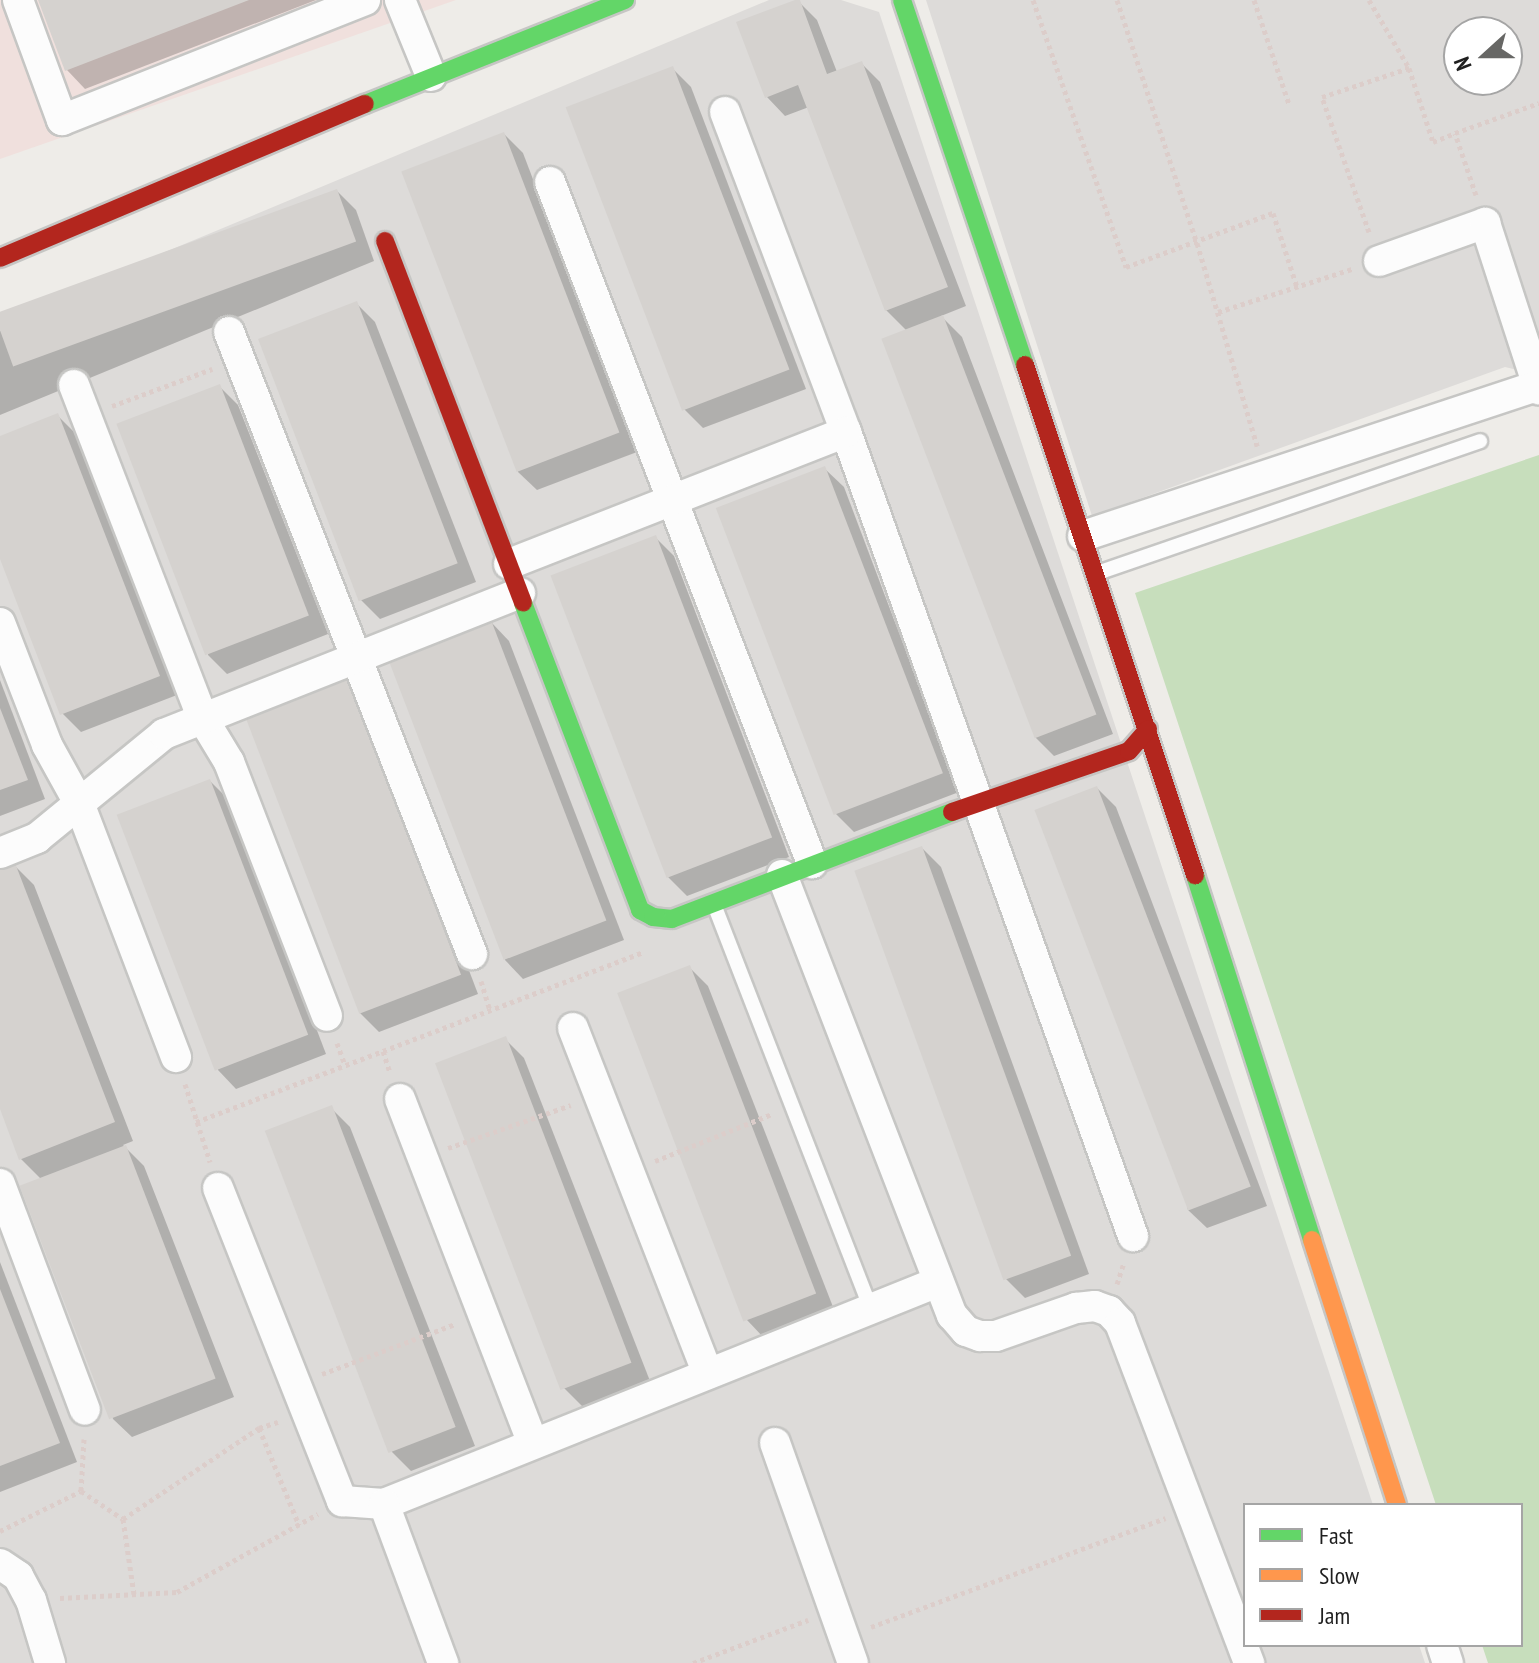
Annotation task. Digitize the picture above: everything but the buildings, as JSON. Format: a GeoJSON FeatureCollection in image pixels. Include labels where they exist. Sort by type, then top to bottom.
{"type":"FeatureCollection","features":[{"type":"Feature","properties":{"kind":"street"},"geometry":{"type":"LineString","coordinates":[[18,0],[62,120],[365,0]]}},
{"type":"Feature","properties":{"kind":"street"},"geometry":{"type":"LineString","coordinates":[[400,0],[431,76]]}},
{"type":"Feature","properties":{"kind":"street"},"geometry":{"type":"LineString","coordinates":[[0,258],[431,76],[625,0]]}},
{"type":"Feature","properties":{"kind":"street"},"geometry":{"type":"LineString","coordinates":[[902,0],[1148,729],[1396,1503]]}},
{"type":"Feature","properties":{"kind":"street"},"geometry":{"type":"LineString","coordinates":[[725,112],[846,432],[1133,1236]]}},
{"type":"Feature","properties":{"kind":"street"},"geometry":{"type":"LineString","coordinates":[[550,182],[812,863]]}},
{"type":"Feature","properties":{"kind":"street"},"geometry":{"type":"LineString","coordinates":[[1083,536],[1538,388],[1485,223],[1379,261]]}},
{"type":"Feature","properties":{"kind":"street"},"geometry":{"type":"LineString","coordinates":[[385,241],[640,910],[653,917],[672,919],[812,863],[1129,751],[1148,729]]}},
{"type":"Feature","properties":{"kind":"street"},"geometry":{"type":"LineString","coordinates":[[234,345],[472,954]]}},
{"type":"Feature","properties":{"kind":"street"},"geometry":{"type":"LineString","coordinates":[[74,385],[203,719],[229,762],[327,1016]]}},
{"type":"Feature","properties":{"kind":"street"},"geometry":{"type":"LineString","coordinates":[[509,564],[846,432]]}},
{"type":"Feature","properties":{"kind":"street"},"geometry":{"type":"LineString","coordinates":[[0,853],[37,838],[164,734],[520,593]]}},
{"type":"Feature","properties":{"kind":"street"},"geometry":{"type":"LineString","coordinates":[[0,623],[47,745],[79,803],[176,1057]]}},
{"type":"Feature","properties":{"kind":"street"},"geometry":{"type":"LineString","coordinates":[[782,875],[952,1315],[966,1331],[980,1336],[996,1336],[1076,1308],[1095,1306],[1109,1311],[1127,1336],[1249,1663]]}},
{"type":"Feature","properties":{"kind":"street"},"geometry":{"type":"LineString","coordinates":[[573,1028],[708,1374]]}},
{"type":"Feature","properties":{"kind":"street"},"geometry":{"type":"LineString","coordinates":[[400,1099],[533,1443]]}},
{"type":"Feature","properties":{"kind":"street"},"geometry":{"type":"LineString","coordinates":[[0,1184],[85,1410]]}},
{"type":"Feature","properties":{"kind":"street"},"geometry":{"type":"LineString","coordinates":[[218,1188],[342,1501],[384,1504],[938,1282]]}},
{"type":"Feature","properties":{"kind":"street"},"geometry":{"type":"LineString","coordinates":[[775,1443],[844,1636]]}},
{"type":"Feature","properties":{"kind":"street"},"geometry":{"type":"LineString","coordinates":[[384,1504],[443,1663]]}},
{"type":"Feature","properties":{"kind":"street"},"geometry":{"type":"LineString","coordinates":[[0,1564],[18,1576],[31,1600],[50,1663]]}},
{"type":"Feature","properties":{"kind":"lane"},"geometry":{"type":"LineString","coordinates":[[1096,574],[1480,441]]}},
{"type":"Feature","properties":{"kind":"lane"},"geometry":{"type":"LineString","coordinates":[[714,902],[871,1309]]}},
{"type":"Feature","properties":{"kind":"path"},"geometry":{"type":"LineString","coordinates":[[1033,0],[1126,267],[1273,213],[1297,287]]}},
{"type":"Feature","properties":{"kind":"path"},"geometry":{"type":"LineString","coordinates":[[1117,0],[1197,243],[1266,478]]}},
{"type":"Feature","properties":{"kind":"path"},"geometry":{"type":"LineString","coordinates":[[1254,0],[1289,104]]}},
{"type":"Feature","properties":{"kind":"path"},"geometry":{"type":"LineString","coordinates":[[1369,0],[1409,68],[1433,142],[1539,103]]}},
{"type":"Feature","properties":{"kind":"path"},"geometry":{"type":"LineString","coordinates":[[1218,312],[1379,261],[1322,97],[1409,68]]}},
{"type":"Feature","properties":{"kind":"path"},"geometry":{"type":"LineString","coordinates":[[1455,133],[1485,223]]}},
{"type":"Feature","properties":{"kind":"path"},"geometry":{"type":"LineString","coordinates":[[84,416],[234,345]]}},
{"type":"Feature","properties":{"kind":"path"},"geometry":{"type":"LineString","coordinates":[[196,1122],[651,949]]}},
{"type":"Feature","properties":{"kind":"path"},"geometry":{"type":"LineString","coordinates":[[176,1057],[218,1188]]}},
{"type":"Feature","properties":{"kind":"path"},"geometry":{"type":"LineString","coordinates":[[422,1158],[598,1095]]}},
{"type":"Feature","properties":{"kind":"path"},"geometry":{"type":"LineString","coordinates":[[628,1172],[792,1106]]}},
{"type":"Feature","properties":{"kind":"path"},"geometry":{"type":"LineString","coordinates":[[1109,1311],[1133,1236]]}},
{"type":"Feature","properties":{"kind":"path"},"geometry":{"type":"LineString","coordinates":[[123,1519],[302,1398],[482,1314]]}},
{"type":"Feature","properties":{"kind":"path"},"geometry":{"type":"LineString","coordinates":[[81,1491],[85,1410]]}},
{"type":"Feature","properties":{"kind":"path"},"geometry":{"type":"LineString","coordinates":[[259,1428],[299,1525]]}},
{"type":"Feature","properties":{"kind":"path"},"geometry":{"type":"LineString","coordinates":[[81,1491],[123,1519],[134,1594]]}},
{"type":"Feature","properties":{"kind":"path"},"geometry":{"type":"LineString","coordinates":[[0,1531],[81,1491]]}},
{"type":"Feature","properties":{"kind":"path"},"geometry":{"type":"LineString","coordinates":[[31,1600],[177,1592],[342,1501]]}},
{"type":"Feature","properties":{"kind":"path"},"geometry":{"type":"LineString","coordinates":[[693,1663],[844,1636],[1191,1509]]}},
{"type":"Feature","properties":{"kind":"shaded area"},"geometry":{"type":"Polygon","coordinates":[[[0,0],[456,0],[0,159],[0,0]]]}},
{"type":"Feature","properties":{"kind":"shaded area"},"geometry":{"type":"Polygon","coordinates":[[[769,0],[841,0],[879,12],[1372,1503],[1243,1503],[1243,1647],[1420,1647],[1425,1663],[0,1663],[0,321],[769,0]]]}},
{"type":"Feature","properties":{"kind":"shaded area"},"geometry":{"type":"Polygon","coordinates":[[[926,0],[1539,0],[1539,375],[1505,367],[1092,516],[926,0]]]}},
{"type":"Feature","properties":{"kind":"green space"},"geometry":{"type":"Polygon","coordinates":[[[1539,455],[1539,1663],[1488,1663],[1483,1647],[1523,1647],[1523,1503],[1435,1503],[1135,593],[1539,455]]]}},
{"type":"Feature","properties":{"kind":"traffic: fast"},"geometry":{"type":"LineString","coordinates":[[365,104],[625,0]]}},
{"type":"Feature","properties":{"kind":"traffic: fast"},"geometry":{"type":"LineString","coordinates":[[902,0],[1025,365]]}},
{"type":"Feature","properties":{"kind":"traffic: fast"},"geometry":{"type":"LineString","coordinates":[[523,603],[640,910],[653,917],[672,919],[952,812]]}},
{"type":"Feature","properties":{"kind":"traffic: fast"},"geometry":{"type":"LineString","coordinates":[[1195,875],[1312,1240]]}},
{"type":"Feature","properties":{"kind":"traffic: slow"},"geometry":{"type":"LineString","coordinates":[[1312,1240],[1396,1503]]}},
{"type":"Feature","properties":{"kind":"traffic: jam"},"geometry":{"type":"LineString","coordinates":[[0,258],[365,104]]}},
{"type":"Feature","properties":{"kind":"traffic: jam"},"geometry":{"type":"LineString","coordinates":[[385,241],[523,603]]}},
{"type":"Feature","properties":{"kind":"traffic: jam"},"geometry":{"type":"LineString","coordinates":[[1025,365],[1195,875]]}},
{"type":"Feature","properties":{"kind":"traffic: jam"},"geometry":{"type":"LineString","coordinates":[[952,812],[1129,751],[1148,729]]}}]}
